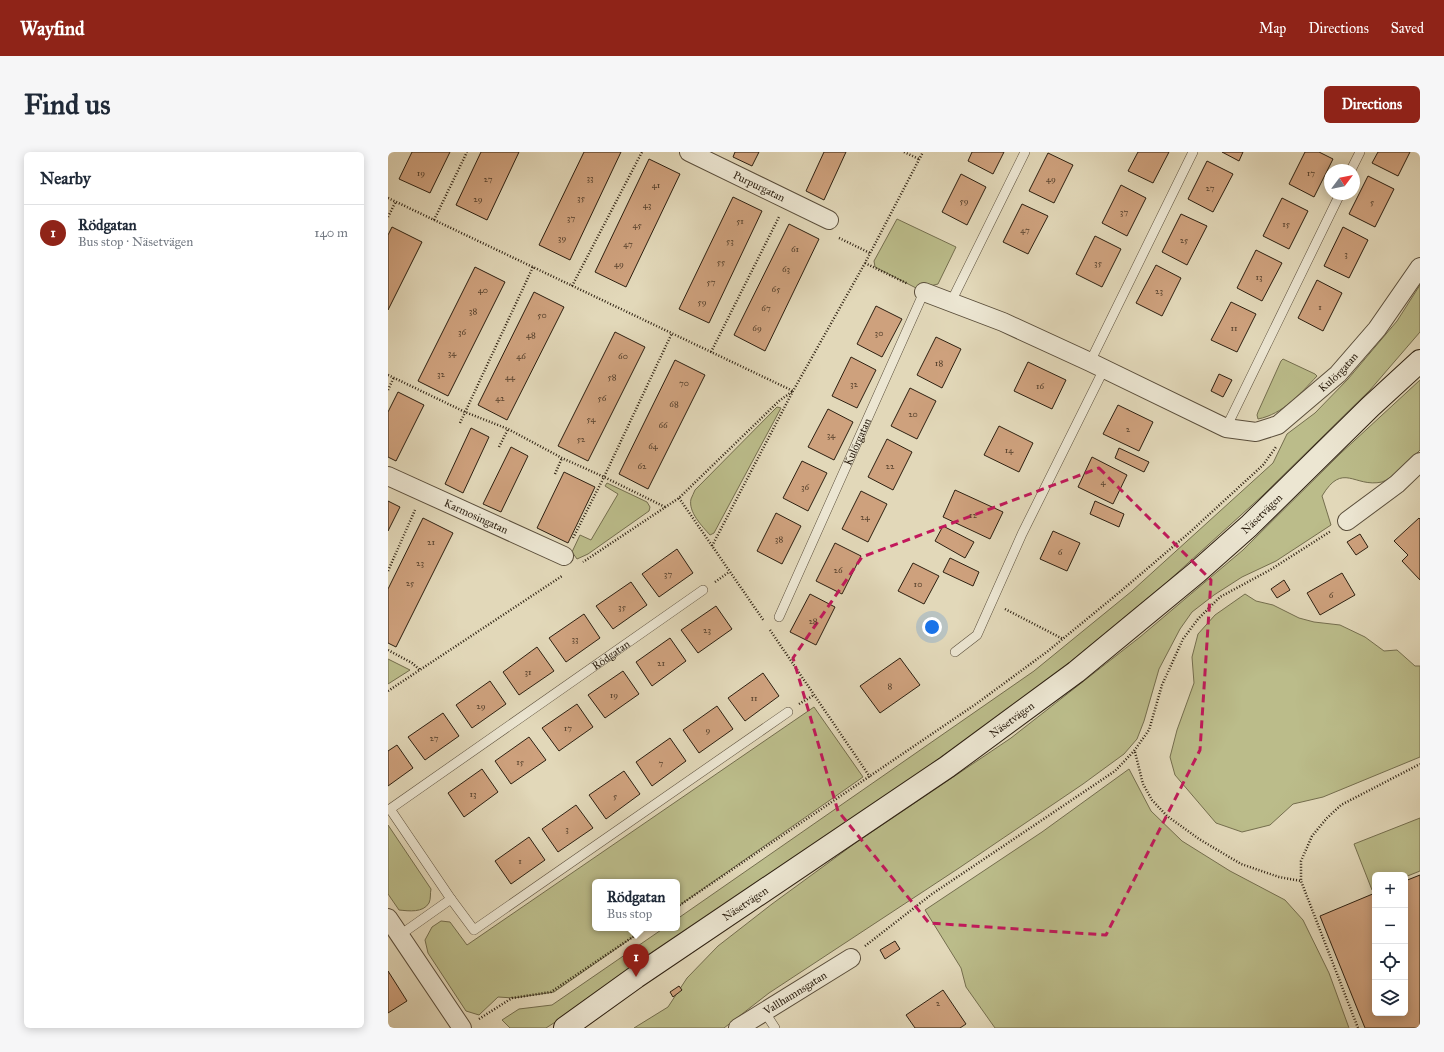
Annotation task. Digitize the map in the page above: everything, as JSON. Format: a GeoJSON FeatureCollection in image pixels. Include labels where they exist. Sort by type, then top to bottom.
{"type":"FeatureCollection","features":[{"type":"Feature","properties":{"kind":"street","name":"Purpurgatan"},"geometry":{"type":"LineString","coordinates":[[689,152],[829,220]]}},
{"type":"Feature","properties":{"kind":"street","name":"Kulörgatan"},"geometry":{"type":"LineString","coordinates":[[924,292],[1003,322],[1097,365],[1226,428],[1256,432],[1278,425],[1338,374],[1377,329],[1420,267]]}},
{"type":"Feature","properties":{"kind":"street","name":"Näsetvägen"},"geometry":{"type":"LineString","coordinates":[[565,1028],[636,977],[947,767],[1076,672],[1196,573],[1249,526],[1370,407],[1420,362]]}},
{"type":"Feature","properties":{"kind":"street"},"geometry":{"type":"LineString","coordinates":[[1347,521],[1396,484],[1420,462]]}},
{"type":"Feature","properties":{"kind":"street","name":"Karmosingatan"},"geometry":{"type":"LineString","coordinates":[[388,476],[569,565]]}},
{"type":"Feature","properties":{"kind":"street"},"geometry":{"type":"LineString","coordinates":[[388,918],[462,1028]]}},
{"type":"Feature","properties":{"kind":"street","name":"Vallhamnsgatan"},"geometry":{"type":"LineString","coordinates":[[738,1028],[851,958]]}},
{"type":"Feature","properties":{"kind":"lane"},"geometry":{"type":"LineString","coordinates":[[951,302],[1025,152]]}},
{"type":"Feature","properties":{"kind":"lane"},"geometry":{"type":"LineString","coordinates":[[955,652],[977,635],[1193,152]]}},
{"type":"Feature","properties":{"kind":"lane"},"geometry":{"type":"LineString","coordinates":[[1354,164],[1360,152]]}},
{"type":"Feature","properties":{"kind":"lane"},"geometry":{"type":"LineString","coordinates":[[1226,428],[1337,200]]}},
{"type":"Feature","properties":{"kind":"lane","name":"Kulörgatan"},"geometry":{"type":"LineString","coordinates":[[779,617],[924,292]]}},
{"type":"Feature","properties":{"kind":"lane","name":"Rödgatan"},"geometry":{"type":"LineString","coordinates":[[703,590],[390,809],[451,899],[474,930],[788,712]]}},
{"type":"Feature","properties":{"kind":"lane"},"geometry":{"type":"LineString","coordinates":[[400,935],[451,899]]}},
{"type":"Feature","properties":{"kind":"lane"},"geometry":{"type":"LineString","coordinates":[[764,1011],[775,1028]]}},
{"type":"Feature","properties":{"kind":"path"},"geometry":{"type":"LineString","coordinates":[[434,220],[466,152]]}},
{"type":"Feature","properties":{"kind":"path"},"geometry":{"type":"LineString","coordinates":[[572,286],[642,152]]}},
{"type":"Feature","properties":{"kind":"path"},"geometry":{"type":"LineString","coordinates":[[904,152],[919,159]]}},
{"type":"Feature","properties":{"kind":"path"},"geometry":{"type":"LineString","coordinates":[[712,546],[793,390],[865,263],[923,152]]}},
{"type":"Feature","properties":{"kind":"path"},"geometry":{"type":"LineString","coordinates":[[388,198],[793,390]]}},
{"type":"Feature","properties":{"kind":"path"},"geometry":{"type":"LineString","coordinates":[[711,352],[788,199]]}},
{"type":"Feature","properties":{"kind":"path"},"geometry":{"type":"LineString","coordinates":[[388,217],[396,202]]}},
{"type":"Feature","properties":{"kind":"path"},"geometry":{"type":"LineString","coordinates":[[829,220],[838,237],[870,253]]}},
{"type":"Feature","properties":{"kind":"path"},"geometry":{"type":"LineString","coordinates":[[865,263],[924,292]]}},
{"type":"Feature","properties":{"kind":"path"},"geometry":{"type":"LineString","coordinates":[[460,423],[533,267]]}},
{"type":"Feature","properties":{"kind":"path"},"geometry":{"type":"LineString","coordinates":[[569,565],[604,477],[672,333]]}},
{"type":"Feature","properties":{"kind":"path"},"geometry":{"type":"LineString","coordinates":[[388,375],[465,412],[508,430],[562,458],[665,507]]}},
{"type":"Feature","properties":{"kind":"path"},"geometry":{"type":"LineString","coordinates":[[388,390],[394,377]]}},
{"type":"Feature","properties":{"kind":"path"},"geometry":{"type":"LineString","coordinates":[[388,691],[569,565],[679,498],[779,400],[793,390]]}},
{"type":"Feature","properties":{"kind":"path"},"geometry":{"type":"LineString","coordinates":[[680,905],[976,704],[1063,638],[1183,538],[1263,465],[1280,440],[1278,425]]}},
{"type":"Feature","properties":{"kind":"path"},"geometry":{"type":"LineString","coordinates":[[499,447],[508,430]]}},
{"type":"Feature","properties":{"kind":"path"},"geometry":{"type":"LineString","coordinates":[[555,474],[562,458]]}},
{"type":"Feature","properties":{"kind":"path"},"geometry":{"type":"LineString","coordinates":[[388,571],[416,509],[421,491]]}},
{"type":"Feature","properties":{"kind":"path"},"geometry":{"type":"LineString","coordinates":[[679,498],[870,777]]}},
{"type":"Feature","properties":{"kind":"path"},"geometry":{"type":"LineString","coordinates":[[851,958],[932,894],[1115,771],[1134,751],[1149,730],[1162,685],[1183,639],[1198,619],[1220,598],[1270,570],[1347,521]]}},
{"type":"Feature","properties":{"kind":"path"},"geometry":{"type":"LineString","coordinates":[[992,603],[1063,638]]}},
{"type":"Feature","properties":{"kind":"path"},"geometry":{"type":"LineString","coordinates":[[388,650],[412,663],[420,670]]}},
{"type":"Feature","properties":{"kind":"path"},"geometry":{"type":"LineString","coordinates":[[1134,751],[1143,784],[1152,800],[1167,816],[1199,839],[1241,864],[1278,877],[1301,881]]}},
{"type":"Feature","properties":{"kind":"path"},"geometry":{"type":"LineString","coordinates":[[1358,1028],[1301,881],[1301,861],[1312,836],[1340,805],[1420,764]]}},
{"type":"Feature","properties":{"kind":"path"},"geometry":{"type":"LineString","coordinates":[[478,1020],[512,998],[551,992],[642,931]]}},
{"type":"Feature","properties":{"kind":"highlighted area"},"geometry":{"type":"Polygon","coordinates":[[[1099,468],[1211,580],[1200,750],[1106,935],[929,923],[838,811],[793,658],[862,557],[1099,468]]]}},
{"type":"Feature","properties":{"kind":"green space"},"geometry":{"type":"Polygon","coordinates":[[[897,219],[956,247],[938,284],[918,289],[875,267],[874,261],[897,219]]]}},
{"type":"Feature","properties":{"kind":"green space"},"geometry":{"type":"Polygon","coordinates":[[[1420,285],[1420,332],[1370,390],[1262,496],[1166,583],[1064,667],[975,733],[608,995],[588,1001],[546,1028],[510,1028],[502,1020],[519,1009],[552,1005],[660,931],[680,931],[680,917],[1034,671],[1132,591],[1273,463],[1287,434],[1315,413],[1348,379],[1397,321],[1420,285]]]}},
{"type":"Feature","properties":{"kind":"green space"},"geometry":{"type":"Polygon","coordinates":[[[1283,359],[1317,376],[1283,408],[1275,413],[1258,419],[1258,412],[1283,359]]]}},
{"type":"Feature","properties":{"kind":"green space"},"geometry":{"type":"Polygon","coordinates":[[[1420,380],[1420,450],[1396,473],[1382,482],[1372,483],[1349,478],[1336,480],[1329,486],[1322,496],[1331,525],[1276,561],[1242,577],[1214,595],[1192,612],[1180,629],[1159,669],[1144,721],[1137,739],[1124,754],[1083,784],[959,868],[769,993],[724,1028],[634,1028],[668,1007],[687,978],[718,946],[772,904],[854,844],[1011,738],[1140,637],[1243,550],[1341,453],[1420,380]]]}},
{"type":"Feature","properties":{"kind":"green space"},"geometry":{"type":"Polygon","coordinates":[[[777,407],[781,408],[714,533],[710,535],[696,518],[692,509],[691,499],[695,490],[777,407]]]}},
{"type":"Feature","properties":{"kind":"green space"},"geometry":{"type":"Polygon","coordinates":[[[607,483],[647,502],[650,507],[649,511],[588,554],[577,559],[572,552],[580,535],[591,540],[618,494],[605,486],[607,483]]]}},
{"type":"Feature","properties":{"kind":"green space"},"geometry":{"type":"Polygon","coordinates":[[[1245,594],[1256,601],[1273,605],[1299,618],[1314,622],[1340,625],[1365,637],[1384,651],[1397,650],[1415,666],[1420,666],[1420,757],[1323,797],[1293,804],[1270,825],[1242,832],[1216,823],[1175,775],[1170,757],[1177,730],[1194,683],[1192,657],[1198,634],[1215,615],[1245,594]]]}},
{"type":"Feature","properties":{"kind":"green space"},"geometry":{"type":"Polygon","coordinates":[[[388,659],[410,670],[388,684],[388,659]]]}},
{"type":"Feature","properties":{"kind":"green space"},"geometry":{"type":"Polygon","coordinates":[[[814,707],[863,777],[680,905],[680,879],[592,879],[592,931],[642,931],[554,992],[514,998],[498,997],[479,1015],[466,1011],[428,953],[425,940],[432,927],[441,921],[450,922],[467,945],[814,707]]]}},
{"type":"Feature","properties":{"kind":"green space"},"geometry":{"type":"Polygon","coordinates":[[[1129,769],[1151,811],[1182,841],[1230,871],[1285,900],[1303,920],[1329,973],[1349,1028],[995,1028],[966,987],[961,968],[925,910],[1042,832],[1129,769]]]}},
{"type":"Feature","properties":{"kind":"green space"},"geometry":{"type":"Polygon","coordinates":[[[1420,818],[1420,871],[1408,876],[1408,872],[1372,872],[1372,890],[1354,844],[1420,818]]]}},
{"type":"Feature","properties":{"kind":"green space"},"geometry":{"type":"Polygon","coordinates":[[[388,825],[431,889],[429,903],[420,910],[399,910],[388,894],[388,825]]]}},
{"type":"Feature","properties":{"kind":"building"},"geometry":{"type":"Polygon","coordinates":[[[412,152],[450,152],[430,193],[399,179],[412,152]]]}},
{"type":"Feature","properties":{"kind":"building"},"geometry":{"type":"Polygon","coordinates":[[[481,152],[519,152],[487,220],[456,205],[481,152]]]}},
{"type":"Feature","properties":{"kind":"building"},"geometry":{"type":"Polygon","coordinates":[[[584,152],[621,152],[570,260],[539,245],[584,152]]]}},
{"type":"Feature","properties":{"kind":"building"},"geometry":{"type":"Polygon","coordinates":[[[735,152],[759,152],[752,166],[733,157],[735,152]]]}},
{"type":"Feature","properties":{"kind":"building"},"geometry":{"type":"Polygon","coordinates":[[[824,152],[846,152],[824,200],[806,191],[824,152]]]}},
{"type":"Feature","properties":{"kind":"building"},"geometry":{"type":"Polygon","coordinates":[[[972,152],[1004,152],[993,174],[968,161],[972,152]]]}},
{"type":"Feature","properties":{"kind":"building"},"geometry":{"type":"Polygon","coordinates":[[[1138,152],[1169,152],[1153,183],[1128,171],[1138,152]]]}},
{"type":"Feature","properties":{"kind":"building"},"geometry":{"type":"Polygon","coordinates":[[[1222,152],[1243,152],[1239,161],[1222,152]]]}},
{"type":"Feature","properties":{"kind":"building"},"geometry":{"type":"Polygon","coordinates":[[[1305,152],[1319,152],[1333,159],[1330,164],[1324,164],[1324,177],[1314,197],[1289,184],[1305,152]]]}},
{"type":"Feature","properties":{"kind":"building"},"geometry":{"type":"Polygon","coordinates":[[[1378,152],[1410,152],[1398,176],[1372,163],[1378,152]]]}},
{"type":"Feature","properties":{"kind":"building"},"geometry":{"type":"Polygon","coordinates":[[[1048,153],[1073,165],[1054,203],[1029,191],[1048,153]]]}},
{"type":"Feature","properties":{"kind":"building"},"geometry":{"type":"Polygon","coordinates":[[[649,159],[680,174],[626,287],[595,272],[649,159]]]}},
{"type":"Feature","properties":{"kind":"building"},"geometry":{"type":"Polygon","coordinates":[[[1207,161],[1233,174],[1213,212],[1188,199],[1207,161]]]}},
{"type":"Feature","properties":{"kind":"building"},"geometry":{"type":"Polygon","coordinates":[[[961,174],[986,187],[967,225],[942,212],[961,174]]]}},
{"type":"Feature","properties":{"kind":"building"},"geometry":{"type":"Polygon","coordinates":[[[1368,176],[1394,189],[1375,227],[1349,214],[1356,200],[1360,200],[1360,192],[1368,176]]]}},
{"type":"Feature","properties":{"kind":"building"},"geometry":{"type":"Polygon","coordinates":[[[1121,185],[1146,198],[1127,236],[1102,223],[1121,185]]]}},
{"type":"Feature","properties":{"kind":"building"},"geometry":{"type":"Polygon","coordinates":[[[733,197],[762,211],[709,323],[679,309],[733,197]]]}},
{"type":"Feature","properties":{"kind":"building"},"geometry":{"type":"Polygon","coordinates":[[[1282,198],[1308,211],[1289,249],[1263,236],[1282,198]]]}},
{"type":"Feature","properties":{"kind":"building"},"geometry":{"type":"Polygon","coordinates":[[[1022,204],[1048,216],[1028,254],[1003,242],[1022,204]]]}},
{"type":"Feature","properties":{"kind":"building"},"geometry":{"type":"Polygon","coordinates":[[[1181,214],[1207,226],[1187,265],[1162,252],[1181,214]]]}},
{"type":"Feature","properties":{"kind":"building"},"geometry":{"type":"Polygon","coordinates":[[[789,224],[819,239],[765,351],[734,335],[789,224]]]}},
{"type":"Feature","properties":{"kind":"building"},"geometry":{"type":"Polygon","coordinates":[[[392,227],[422,242],[388,310],[388,235],[392,227]]]}},
{"type":"Feature","properties":{"kind":"building"},"geometry":{"type":"Polygon","coordinates":[[[1343,227],[1368,240],[1349,278],[1324,266],[1343,227]]]}},
{"type":"Feature","properties":{"kind":"building"},"geometry":{"type":"Polygon","coordinates":[[[1095,236],[1121,249],[1102,287],[1076,274],[1095,236]]]}},
{"type":"Feature","properties":{"kind":"building"},"geometry":{"type":"Polygon","coordinates":[[[1256,250],[1282,263],[1262,301],[1237,288],[1256,250]]]}},
{"type":"Feature","properties":{"kind":"building"},"geometry":{"type":"Polygon","coordinates":[[[1156,265],[1181,278],[1162,316],[1136,303],[1156,265]]]}},
{"type":"Feature","properties":{"kind":"building"},"geometry":{"type":"Polygon","coordinates":[[[475,267],[505,282],[448,396],[418,381],[475,267]]]}},
{"type":"Feature","properties":{"kind":"building"},"geometry":{"type":"Polygon","coordinates":[[[1317,280],[1342,293],[1323,331],[1298,318],[1317,280]]]}},
{"type":"Feature","properties":{"kind":"building"},"geometry":{"type":"Polygon","coordinates":[[[534,292],[564,307],[507,420],[478,405],[534,292]]]}},
{"type":"Feature","properties":{"kind":"building"},"geometry":{"type":"Polygon","coordinates":[[[1231,302],[1256,314],[1237,352],[1211,340],[1231,302]]]}},
{"type":"Feature","properties":{"kind":"building"},"geometry":{"type":"Polygon","coordinates":[[[876,306],[902,319],[882,357],[857,344],[876,306]]]}},
{"type":"Feature","properties":{"kind":"building"},"geometry":{"type":"Polygon","coordinates":[[[615,332],[645,347],[588,461],[558,446],[615,332]]]}},
{"type":"Feature","properties":{"kind":"building"},"geometry":{"type":"Polygon","coordinates":[[[936,337],[961,349],[942,388],[917,375],[936,337]]]}},
{"type":"Feature","properties":{"kind":"building"},"geometry":{"type":"Polygon","coordinates":[[[851,357],[876,370],[857,408],[832,396],[851,357]]]}},
{"type":"Feature","properties":{"kind":"building"},"geometry":{"type":"Polygon","coordinates":[[[675,360],[705,375],[648,489],[619,474],[675,360]]]}},
{"type":"Feature","properties":{"kind":"building"},"geometry":{"type":"Polygon","coordinates":[[[1028,362],[1066,380],[1052,409],[1014,391],[1028,362]]]}},
{"type":"Feature","properties":{"kind":"building"},"geometry":{"type":"Polygon","coordinates":[[[1219,374],[1232,380],[1223,397],[1211,391],[1219,374]]]}},
{"type":"Feature","properties":{"kind":"building"},"geometry":{"type":"Polygon","coordinates":[[[910,388],[936,401],[917,439],[891,426],[910,388]]]}},
{"type":"Feature","properties":{"kind":"building"},"geometry":{"type":"Polygon","coordinates":[[[398,392],[424,405],[396,461],[388,457],[388,412],[398,392]]]}},
{"type":"Feature","properties":{"kind":"building"},"geometry":{"type":"Polygon","coordinates":[[[1118,405],[1153,422],[1139,451],[1103,434],[1118,405]]]}},
{"type":"Feature","properties":{"kind":"building"},"geometry":{"type":"Polygon","coordinates":[[[828,409],[853,422],[834,460],[808,447],[828,409]]]}},
{"type":"Feature","properties":{"kind":"building"},"geometry":{"type":"Polygon","coordinates":[[[999,426],[1033,443],[1019,472],[984,455],[999,426]]]}},
{"type":"Feature","properties":{"kind":"building"},"geometry":{"type":"Polygon","coordinates":[[[471,428],[489,437],[463,493],[445,484],[471,428]]]}},
{"type":"Feature","properties":{"kind":"building"},"geometry":{"type":"Polygon","coordinates":[[[887,439],[912,452],[893,490],[868,477],[887,439]]]}},
{"type":"Feature","properties":{"kind":"building"},"geometry":{"type":"Polygon","coordinates":[[[511,447],[528,456],[501,512],[483,504],[511,447]]]}},
{"type":"Feature","properties":{"kind":"building"},"geometry":{"type":"Polygon","coordinates":[[[1119,448],[1149,462],[1144,472],[1115,458],[1119,448]]]}},
{"type":"Feature","properties":{"kind":"building"},"geometry":{"type":"Polygon","coordinates":[[[1092,457],[1127,475],[1113,504],[1078,487],[1092,457]]]}},
{"type":"Feature","properties":{"kind":"building"},"geometry":{"type":"Polygon","coordinates":[[[802,461],[827,473],[808,511],[783,498],[802,461]]]}},
{"type":"Feature","properties":{"kind":"building"},"geometry":{"type":"Polygon","coordinates":[[[564,472],[595,487],[568,543],[537,528],[564,472]]]}},
{"type":"Feature","properties":{"kind":"building"},"geometry":{"type":"Polygon","coordinates":[[[955,490],[1003,512],[990,539],[943,517],[955,490]]]}},
{"type":"Feature","properties":{"kind":"building"},"geometry":{"type":"Polygon","coordinates":[[[861,491],[887,504],[868,542],[842,529],[861,491]]]}},
{"type":"Feature","properties":{"kind":"building"},"geometry":{"type":"Polygon","coordinates":[[[388,501],[400,507],[388,531],[388,501]]]}},
{"type":"Feature","properties":{"kind":"building"},"geometry":{"type":"Polygon","coordinates":[[[1095,501],[1124,514],[1119,527],[1090,514],[1095,501]]]}},
{"type":"Feature","properties":{"kind":"building"},"geometry":{"type":"Polygon","coordinates":[[[776,513],[801,526],[782,564],[757,551],[776,513]]]}},
{"type":"Feature","properties":{"kind":"building"},"geometry":{"type":"Polygon","coordinates":[[[423,518],[453,533],[396,647],[388,643],[388,589],[423,518]]]}},
{"type":"Feature","properties":{"kind":"building"},"geometry":{"type":"Polygon","coordinates":[[[1419,518],[1420,580],[1402,561],[1408,555],[1394,541],[1419,518]]]}},
{"type":"Feature","properties":{"kind":"building"},"geometry":{"type":"Polygon","coordinates":[[[943,526],[974,542],[965,558],[935,541],[943,526]]]}},
{"type":"Feature","properties":{"kind":"building"},"geometry":{"type":"Polygon","coordinates":[[[1053,531],[1080,543],[1067,571],[1040,559],[1053,531]]]}},
{"type":"Feature","properties":{"kind":"building"},"geometry":{"type":"Polygon","coordinates":[[[1360,534],[1368,547],[1356,555],[1347,542],[1360,534]]]}},
{"type":"Feature","properties":{"kind":"building"},"geometry":{"type":"Polygon","coordinates":[[[835,543],[861,556],[842,594],[816,581],[835,543]]]}},
{"type":"Feature","properties":{"kind":"building"},"geometry":{"type":"Polygon","coordinates":[[[677,549],[693,573],[659,597],[642,574],[677,549]]]}},
{"type":"Feature","properties":{"kind":"building"},"geometry":{"type":"Polygon","coordinates":[[[950,558],[979,572],[973,586],[943,572],[950,558]]]}},
{"type":"Feature","properties":{"kind":"building"},"geometry":{"type":"Polygon","coordinates":[[[913,563],[939,576],[924,604],[898,591],[913,563]]]}},
{"type":"Feature","properties":{"kind":"building"},"geometry":{"type":"Polygon","coordinates":[[[1342,573],[1355,595],[1320,615],[1307,593],[1342,573]]]}},
{"type":"Feature","properties":{"kind":"building"},"geometry":{"type":"Polygon","coordinates":[[[1284,580],[1290,590],[1277,598],[1271,589],[1284,580]]]}},
{"type":"Feature","properties":{"kind":"building"},"geometry":{"type":"Polygon","coordinates":[[[631,582],[647,605],[613,629],[596,606],[631,582]]]}},
{"type":"Feature","properties":{"kind":"building"},"geometry":{"type":"Polygon","coordinates":[[[810,594],[835,607],[816,645],[790,632],[810,594]]]}},
{"type":"Feature","properties":{"kind":"building"},"geometry":{"type":"Polygon","coordinates":[[[716,606],[732,629],[698,653],[681,630],[716,606]]]}},
{"type":"Feature","properties":{"kind":"building"},"geometry":{"type":"Polygon","coordinates":[[[584,614],[600,638],[566,662],[549,638],[584,614]]]}},
{"type":"Feature","properties":{"kind":"building"},"geometry":{"type":"Polygon","coordinates":[[[670,638],[686,661],[652,686],[636,662],[670,638]]]}},
{"type":"Feature","properties":{"kind":"building"},"geometry":{"type":"Polygon","coordinates":[[[537,647],[554,671],[519,695],[503,672],[537,647]]]}},
{"type":"Feature","properties":{"kind":"building"},"geometry":{"type":"Polygon","coordinates":[[[900,658],[920,685],[880,713],[860,686],[900,658]]]}},
{"type":"Feature","properties":{"kind":"building"},"geometry":{"type":"Polygon","coordinates":[[[623,671],[639,694],[605,718],[588,695],[623,671]]]}},
{"type":"Feature","properties":{"kind":"building"},"geometry":{"type":"Polygon","coordinates":[[[763,673],[779,696],[745,721],[728,698],[763,673]]]}},
{"type":"Feature","properties":{"kind":"building"},"geometry":{"type":"Polygon","coordinates":[[[490,681],[506,704],[472,728],[456,705],[490,681]]]}},
{"type":"Feature","properties":{"kind":"building"},"geometry":{"type":"Polygon","coordinates":[[[577,704],[593,727],[559,751],[542,728],[577,704]]]}},
{"type":"Feature","properties":{"kind":"building"},"geometry":{"type":"Polygon","coordinates":[[[717,706],[733,729],[699,753],[683,730],[717,706]]]}},
{"type":"Feature","properties":{"kind":"building"},"geometry":{"type":"Polygon","coordinates":[[[443,713],[459,736],[425,760],[408,737],[443,713]]]}},
{"type":"Feature","properties":{"kind":"building"},"geometry":{"type":"Polygon","coordinates":[[[529,737],[546,760],[511,784],[495,761],[529,737]]]}},
{"type":"Feature","properties":{"kind":"building"},"geometry":{"type":"Polygon","coordinates":[[[670,738],[686,761],[652,786],[636,762],[670,738]]]}},
{"type":"Feature","properties":{"kind":"building"},"geometry":{"type":"Polygon","coordinates":[[[397,745],[413,768],[388,786],[388,751],[397,745]]]}},
{"type":"Feature","properties":{"kind":"building"},"geometry":{"type":"Polygon","coordinates":[[[482,769],[498,792],[464,817],[448,793],[482,769]]]}},
{"type":"Feature","properties":{"kind":"building"},"geometry":{"type":"Polygon","coordinates":[[[624,771],[640,794],[606,819],[589,795],[624,771]]]}},
{"type":"Feature","properties":{"kind":"building"},"geometry":{"type":"Polygon","coordinates":[[[576,805],[593,828],[558,852],[542,829],[576,805]]]}},
{"type":"Feature","properties":{"kind":"building"},"geometry":{"type":"Polygon","coordinates":[[[529,837],[545,860],[511,884],[495,861],[529,837]]]}},
{"type":"Feature","properties":{"kind":"building"},"geometry":{"type":"Polygon","coordinates":[[[1420,875],[1420,1028],[1365,1028],[1320,916],[1372,894],[1372,1016],[1408,1016],[1408,880],[1420,875]]]}},
{"type":"Feature","properties":{"kind":"building"},"geometry":{"type":"Polygon","coordinates":[[[895,941],[900,949],[885,959],[880,950],[895,941]]]}},
{"type":"Feature","properties":{"kind":"building"},"geometry":{"type":"Polygon","coordinates":[[[388,971],[407,1001],[388,1013],[388,971]]]}},
{"type":"Feature","properties":{"kind":"building"},"geometry":{"type":"Polygon","coordinates":[[[679,986],[682,990],[673,997],[670,992],[679,986]]]}},
{"type":"Feature","properties":{"kind":"building"},"geometry":{"type":"Polygon","coordinates":[[[943,990],[966,1024],[960,1028],[915,1028],[906,1015],[943,990]]]}},
{"type":"Feature","properties":{"kind":"place","name":"Rödgatan"},"geometry":{"type":"Point","coordinates":[636,977]}}]}
